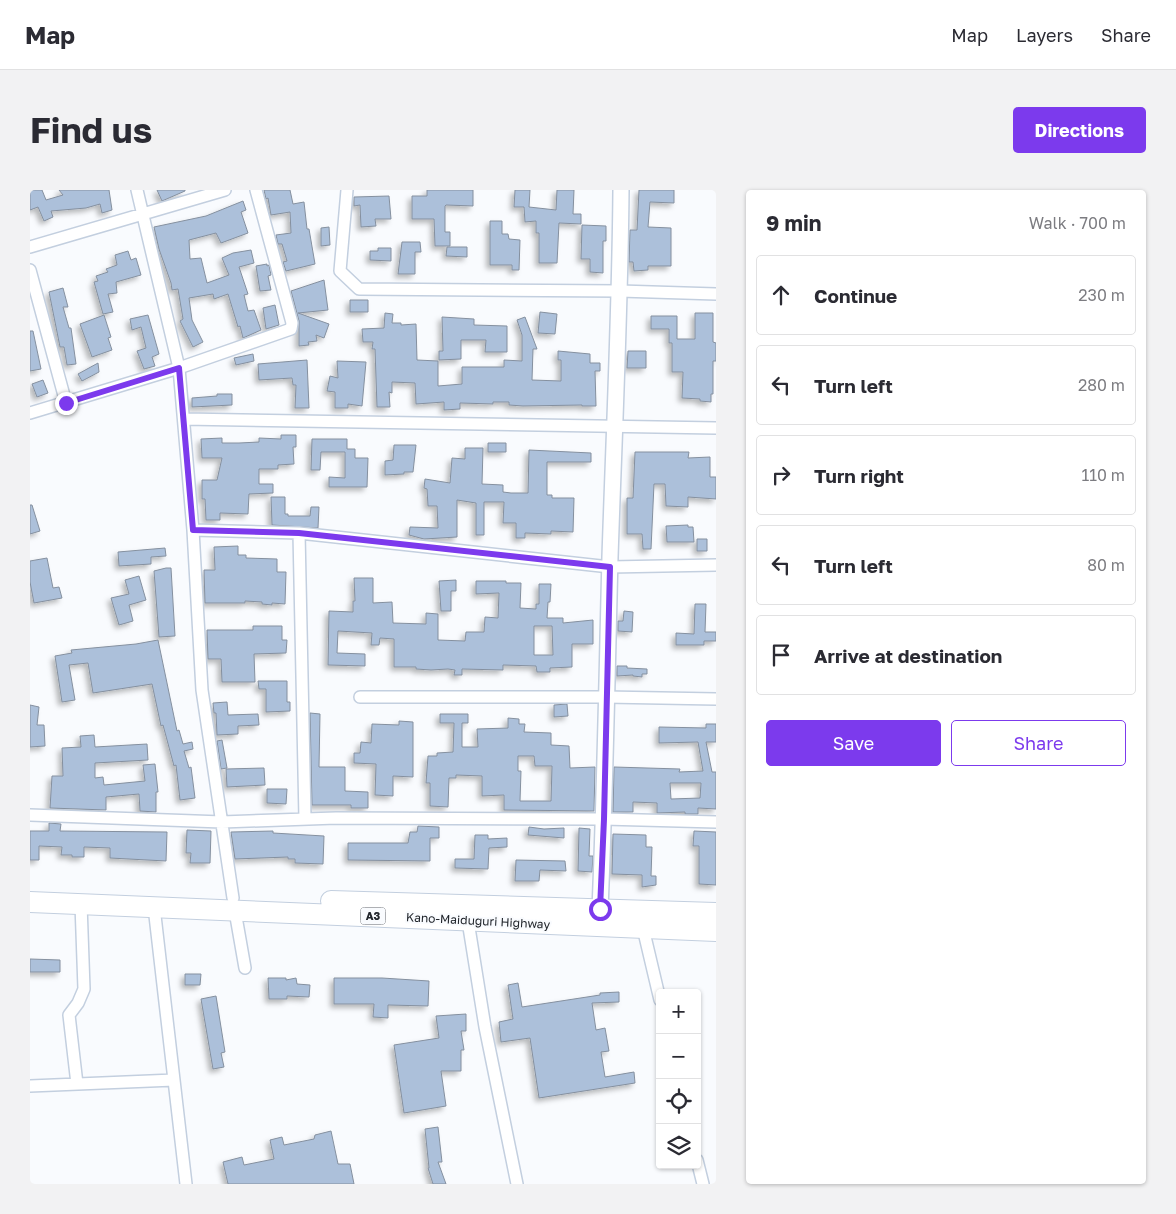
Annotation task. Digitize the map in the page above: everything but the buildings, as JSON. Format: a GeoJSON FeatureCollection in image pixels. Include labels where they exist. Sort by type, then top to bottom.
{"type":"FeatureCollection","features":[{"type":"Feature","properties":{"kind":"highway","name":"Kano-Maiduguri Highway"},"geometry":{"type":"LineString","coordinates":[[30,890],[234,904],[466,913],[643,928],[716,931]]}},
{"type":"Feature","properties":{"kind":"highway","name":"Kano-Maiduguri Highway"},"geometry":{"type":"LineString","coordinates":[[30,902],[154,907],[234,904]]}},
{"type":"Feature","properties":{"kind":"highway","name":"Kano-Maiduguri Highway"},"geometry":{"type":"LineString","coordinates":[[466,913],[600,909],[716,913]]}},
{"type":"Feature","properties":{"kind":"street"},"geometry":{"type":"LineString","coordinates":[[137,190],[179,368],[193,530],[202,690],[245,968]]}},
{"type":"Feature","properties":{"kind":"street"},"geometry":{"type":"LineString","coordinates":[[30,247],[225,190]]}},
{"type":"Feature","properties":{"kind":"street"},"geometry":{"type":"LineString","coordinates":[[30,412],[66,403],[179,368],[291,329],[292,326],[256,190]]}},
{"type":"Feature","properties":{"kind":"street"},"geometry":{"type":"LineString","coordinates":[[347,190],[340,271],[359,289],[620,291],[716,294]]}},
{"type":"Feature","properties":{"kind":"street"},"geometry":{"type":"LineString","coordinates":[[600,909],[614,426],[620,291],[621,190]]}},
{"type":"Feature","properties":{"kind":"street"},"geometry":{"type":"LineString","coordinates":[[30,270],[66,403]]}},
{"type":"Feature","properties":{"kind":"street"},"geometry":{"type":"LineString","coordinates":[[184,419],[716,428]]}},
{"type":"Feature","properties":{"kind":"street"},"geometry":{"type":"LineString","coordinates":[[193,530],[299,533],[610,567],[716,565]]}},
{"type":"Feature","properties":{"kind":"street"},"geometry":{"type":"LineString","coordinates":[[299,533],[305,819]]}},
{"type":"Feature","properties":{"kind":"street"},"geometry":{"type":"LineString","coordinates":[[360,697],[716,699]]}},
{"type":"Feature","properties":{"kind":"street"},"geometry":{"type":"LineString","coordinates":[[30,815],[222,822],[305,819],[604,819],[716,822]]}},
{"type":"Feature","properties":{"kind":"street"},"geometry":{"type":"LineString","coordinates":[[77,1084],[69,1015],[78,1003],[84,989],[81,904]]}},
{"type":"Feature","properties":{"kind":"street"},"geometry":{"type":"LineString","coordinates":[[154,907],[186,1184]]}},
{"type":"Feature","properties":{"kind":"street"},"geometry":{"type":"LineString","coordinates":[[466,913],[485,1027],[517,1184]]}},
{"type":"Feature","properties":{"kind":"street"},"geometry":{"type":"LineString","coordinates":[[643,928],[657,989]]}},
{"type":"Feature","properties":{"kind":"street"},"geometry":{"type":"LineString","coordinates":[[30,1086],[174,1080]]}},
{"type":"Feature","properties":{"kind":"street"},"geometry":{"type":"LineString","coordinates":[[699,1169],[703,1184]]}},
{"type":"Feature","properties":{"kind":"route"},"geometry":{"type":"LineString","coordinates":[[66,403],[179,368],[193,530],[299,533],[610,567],[600,909]]}}]}
